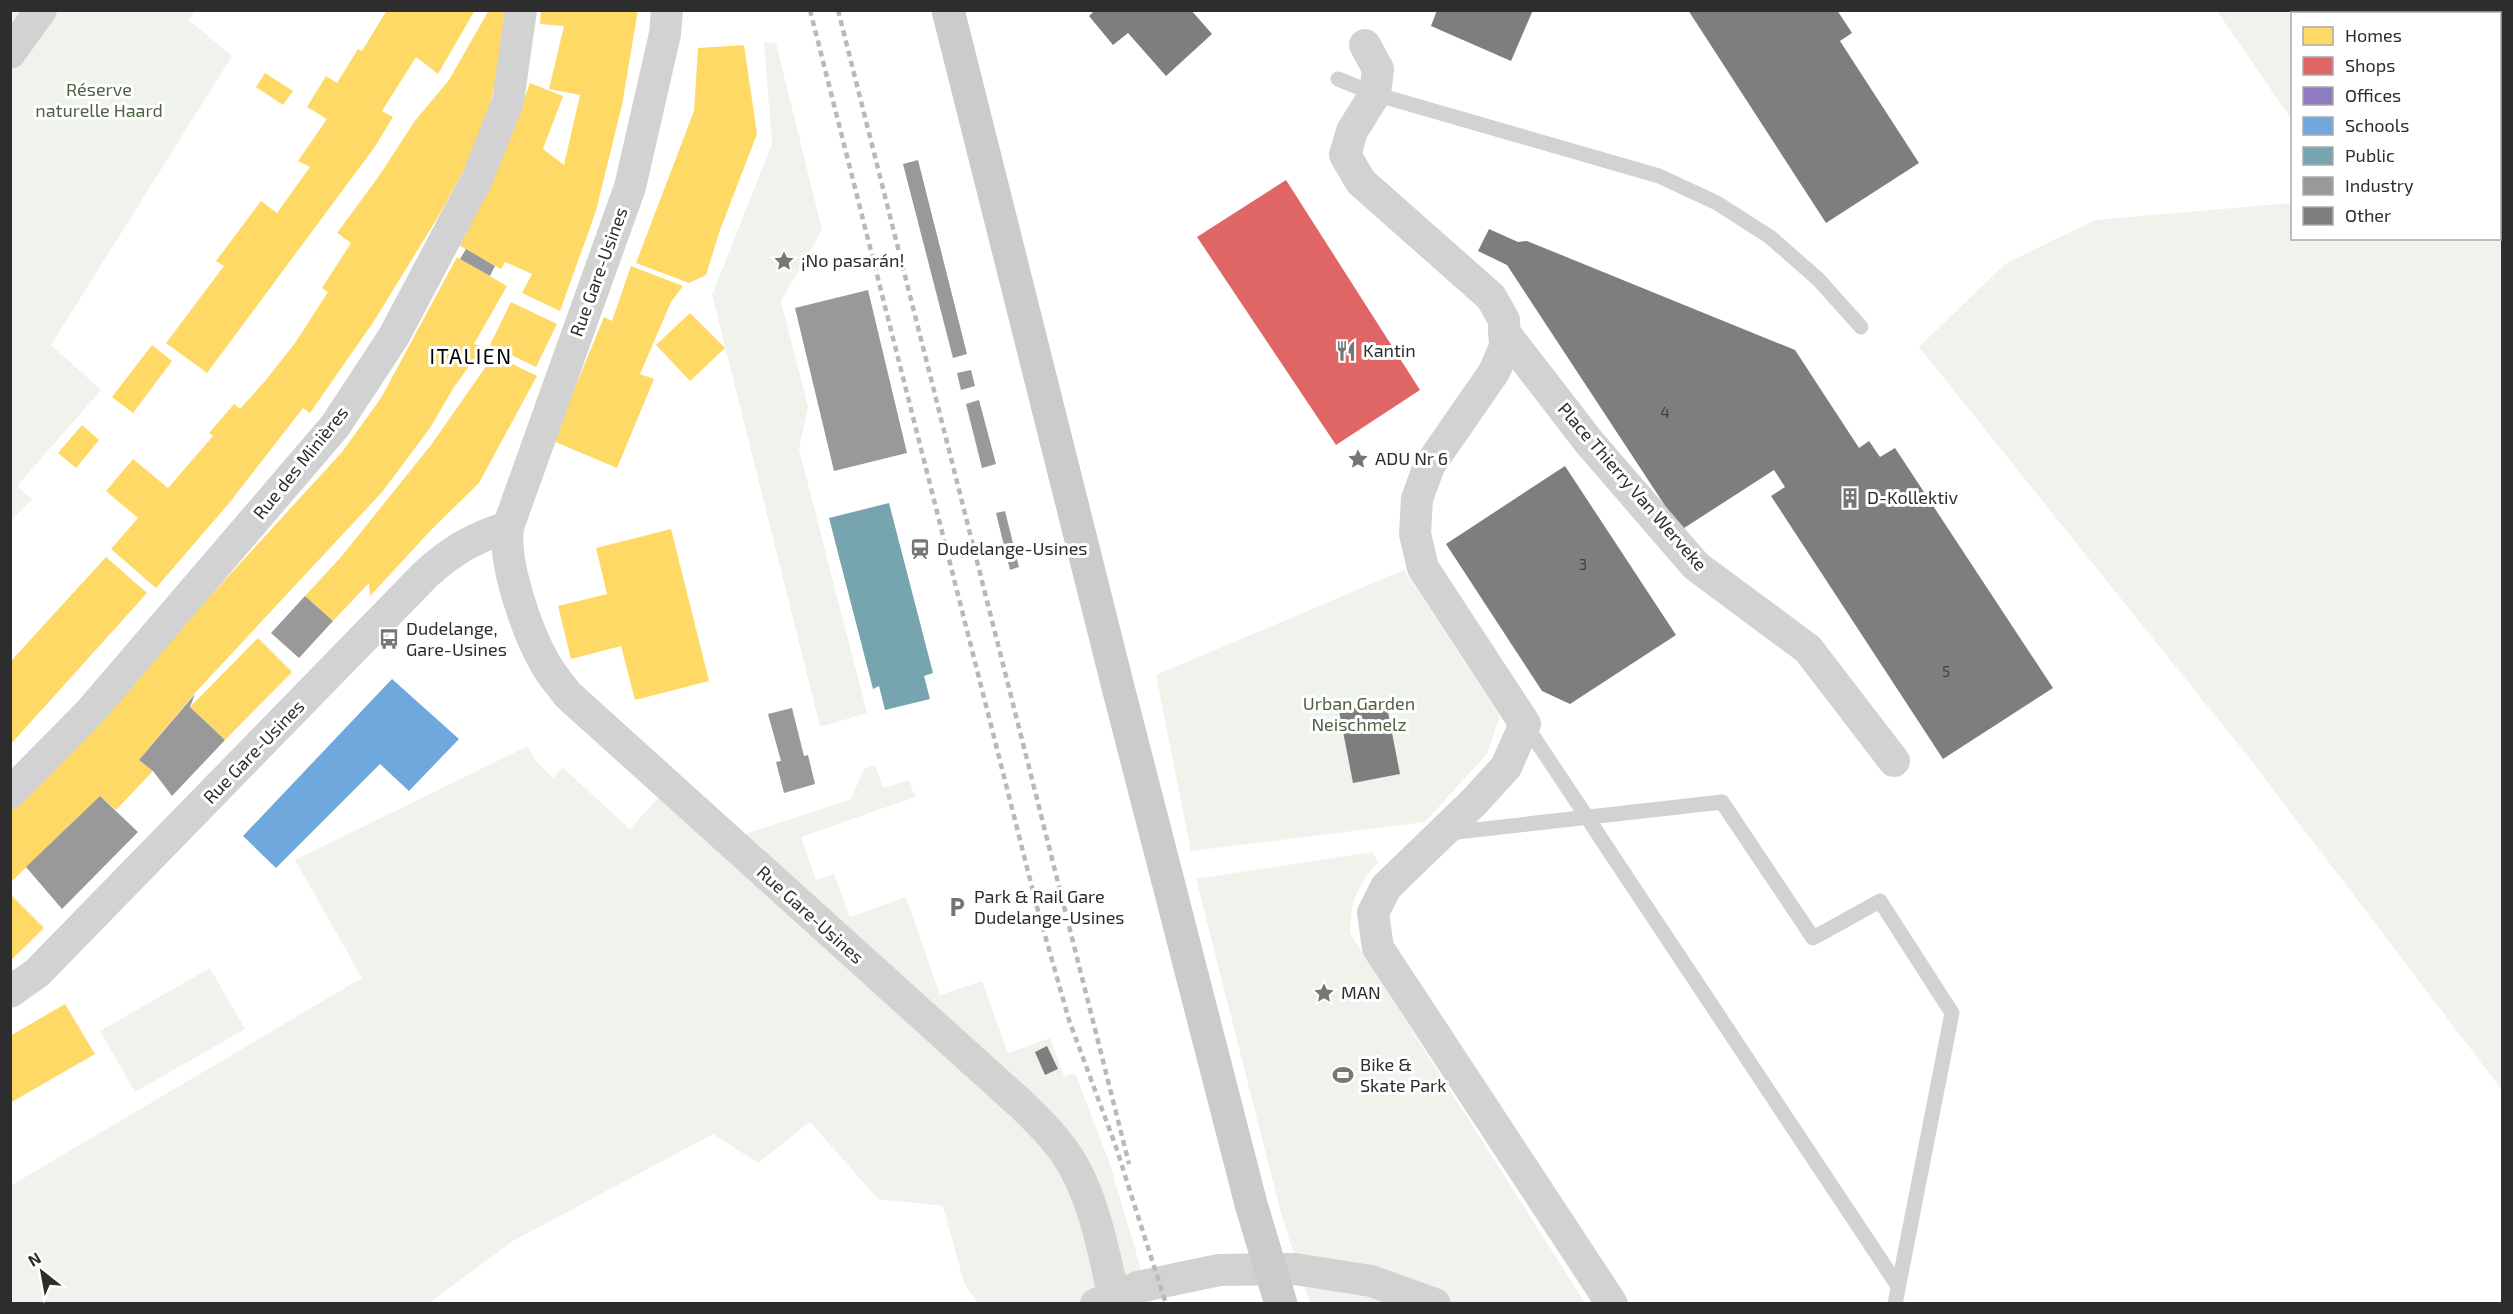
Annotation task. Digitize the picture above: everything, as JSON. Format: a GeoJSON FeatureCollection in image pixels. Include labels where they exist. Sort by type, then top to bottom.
{"type":"FeatureCollection","features":[{"type":"Feature","properties":{"kind":"main road"},"geometry":{"type":"LineString","coordinates":[[948,10],[1251,1204],[1281,1304]]}},
{"type":"Feature","properties":{"kind":"street"},"geometry":{"type":"LineString","coordinates":[[10,53],[41,10]]}},
{"type":"Feature","properties":{"kind":"street","name":"Rue des Minières"},"geometry":{"type":"LineString","coordinates":[[10,793],[90,712],[335,426],[394,336],[478,177],[508,100],[521,10]]}},
{"type":"Feature","properties":{"kind":"street","name":"Rue Gare-Usines"},"geometry":{"type":"LineString","coordinates":[[667,10],[665,34],[630,187],[508,527],[506,542],[512,577],[535,643],[546,666],[568,695],[1021,1104],[1058,1142],[1083,1184],[1107,1266],[1115,1304]]}},
{"type":"Feature","properties":{"kind":"street"},"geometry":{"type":"LineString","coordinates":[[1365,45],[1378,69],[1375,94],[1352,130],[1345,155],[1361,182],[1491,297],[1503,320],[1505,347],[1494,372],[1429,466],[1417,499],[1415,534],[1423,568],[1525,724],[1506,766],[1474,802],[1386,887],[1373,913],[1378,948],[1612,1304]]}},
{"type":"Feature","properties":{"kind":"street","name":"Place Thierry Van Werveke"},"geometry":{"type":"LineString","coordinates":[[1504,332],[1589,442],[1696,566],[1808,649],[1894,761]]}},
{"type":"Feature","properties":{"kind":"street","name":"Rue Gare-Usines"},"geometry":{"type":"LineString","coordinates":[[10,992],[37,973],[426,574],[464,544],[508,527]]}},
{"type":"Feature","properties":{"kind":"street"},"geometry":{"type":"LineString","coordinates":[[1096,1304],[1138,1287],[1219,1270],[1295,1269],[1371,1281],[1435,1304]]}},
{"type":"Feature","properties":{"kind":"lane"},"geometry":{"type":"LineString","coordinates":[[1338,79],[1375,94],[1659,176],[1707,198],[1770,237],[1818,279],[1861,327]]}},
{"type":"Feature","properties":{"kind":"lane"},"geometry":{"type":"LineString","coordinates":[[1525,724],[1898,1286]]}},
{"type":"Feature","properties":{"kind":"lane"},"geometry":{"type":"LineString","coordinates":[[1439,834],[1587,815],[1722,802],[1813,938],[1880,901],[1952,1013],[1895,1304]]}},
{"type":"Feature","properties":{"kind":"green space"},"geometry":{"type":"Polygon","coordinates":[[[2375,10],[2376,12],[2291,12],[2291,119],[2217,11],[2375,10]]]}},
{"type":"Feature","properties":{"kind":"green space","name":"Réserve naturelle Haard"},"geometry":{"type":"Polygon","coordinates":[[[11,11],[195,11],[189,20],[232,56],[51,345],[101,390],[17,486],[32,499],[11,521],[11,11]]]}},
{"type":"Feature","properties":{"kind":"green space"},"geometry":{"type":"Polygon","coordinates":[[[764,42],[776,43],[822,230],[781,301],[808,407],[799,449],[867,713],[820,727],[712,295],[772,144],[764,42]]]}},
{"type":"Feature","properties":{"kind":"green space"},"geometry":{"type":"Polygon","coordinates":[[[2501,166],[2502,168],[2502,1090],[2253,763],[1919,347],[2005,264],[2095,220],[2291,203],[2291,240],[2501,240],[2501,166]]]}},
{"type":"Feature","properties":{"kind":"green space","name":"Urban Garden Neischmelz"},"geometry":{"type":"Polygon","coordinates":[[[1404,570],[1500,716],[1487,754],[1425,822],[1191,851],[1156,675],[1404,570]]]}},
{"type":"Feature","properties":{"kind":"green space"},"geometry":{"type":"Polygon","coordinates":[[[528,746],[535,760],[553,778],[563,768],[630,829],[668,787],[727,840],[851,799],[864,769],[875,765],[883,788],[909,780],[915,797],[801,837],[816,880],[834,874],[850,917],[906,897],[940,995],[982,981],[1008,1053],[1050,1038],[1064,1076],[1075,1073],[1110,1164],[1151,1303],[978,1303],[964,1283],[943,1206],[878,1199],[810,1122],[758,1163],[713,1134],[513,1241],[429,1303],[11,1303],[10,1186],[362,978],[295,860],[528,746]]]}},
{"type":"Feature","properties":{"kind":"green space","name":"Bike & Skate Park"},"geometry":{"type":"Polygon","coordinates":[[[1372,852],[1378,862],[1356,894],[1350,933],[1585,1303],[1310,1303],[1282,1217],[1196,879],[1372,852]]]}},
{"type":"Feature","properties":{"kind":"green space"},"geometry":{"type":"Polygon","coordinates":[[[210,968],[245,1029],[135,1092],[100,1031],[210,968]]]}},
{"type":"Feature","properties":{"kind":"building: Homes"},"geometry":{"type":"Polygon","coordinates":[[[387,10],[475,10],[438,74],[416,57],[382,111],[393,117],[374,148],[207,373],[166,343],[224,266],[216,261],[261,201],[277,213],[310,167],[298,161],[327,119],[307,107],[326,76],[337,83],[358,49],[362,51],[387,10]]]}},
{"type":"Feature","properties":{"kind":"building: Homes"},"geometry":{"type":"Polygon","coordinates":[[[489,10],[508,10],[492,97],[475,149],[441,212],[374,321],[310,413],[303,408],[230,502],[156,588],[111,549],[138,518],[106,491],[133,459],[168,488],[213,436],[209,433],[234,404],[240,409],[266,380],[295,343],[328,292],[322,288],[351,243],[337,233],[379,176],[414,122],[449,80],[489,10]]]}},
{"type":"Feature","properties":{"kind":"building: Homes"},"geometry":{"type":"Polygon","coordinates":[[[541,10],[638,10],[622,105],[596,211],[560,311],[522,293],[532,274],[505,262],[501,269],[460,246],[496,171],[530,83],[563,96],[543,149],[564,165],[580,95],[549,89],[564,26],[540,24],[541,10]]]}},
{"type":"Feature","properties":{"kind":"building: Homes"},"geometry":{"type":"Polygon","coordinates":[[[744,45],[757,134],[720,230],[706,275],[689,283],[636,263],[694,111],[698,48],[744,45]]]}},
{"type":"Feature","properties":{"kind":"building: Homes"},"geometry":{"type":"Polygon","coordinates":[[[265,73],[293,91],[283,105],[256,87],[265,73]]]}},
{"type":"Feature","properties":{"kind":"building: Homes"},"geometry":{"type":"Polygon","coordinates":[[[457,257],[507,286],[474,344],[483,347],[454,387],[430,428],[383,491],[195,693],[139,760],[153,771],[116,810],[100,796],[10,883],[10,809],[61,759],[342,452],[381,398],[457,257]]]}},
{"type":"Feature","properties":{"kind":"building: Homes"},"geometry":{"type":"Polygon","coordinates":[[[631,266],[683,286],[671,302],[640,374],[654,379],[617,468],[553,441],[604,317],[612,321],[631,266]]]}},
{"type":"Feature","properties":{"kind":"building: Homes"},"geometry":{"type":"Polygon","coordinates":[[[511,302],[557,324],[536,367],[490,345],[511,302]]]}},
{"type":"Feature","properties":{"kind":"building: Homes"},"geometry":{"type":"Polygon","coordinates":[[[690,313],[725,348],[690,381],[656,345],[690,313]]]}},
{"type":"Feature","properties":{"kind":"building: Homes"},"geometry":{"type":"Polygon","coordinates":[[[152,345],[172,361],[133,413],[112,397],[152,345]]]}},
{"type":"Feature","properties":{"kind":"building: Homes"},"geometry":{"type":"Polygon","coordinates":[[[494,355],[537,376],[479,483],[432,529],[370,596],[369,583],[333,621],[305,596],[341,557],[431,445],[494,355]]]}},
{"type":"Feature","properties":{"kind":"building: Homes"},"geometry":{"type":"Polygon","coordinates":[[[82,425],[99,440],[76,468],[58,453],[82,425]]]}},
{"type":"Feature","properties":{"kind":"building: Homes"},"geometry":{"type":"Polygon","coordinates":[[[671,529],[709,681],[635,700],[621,646],[571,659],[558,606],[607,594],[596,548],[671,529]]]}},
{"type":"Feature","properties":{"kind":"building: Homes"},"geometry":{"type":"Polygon","coordinates":[[[106,557],[147,593],[10,745],[10,662],[106,557]]]}},
{"type":"Feature","properties":{"kind":"building: Homes"},"geometry":{"type":"Polygon","coordinates":[[[258,638],[292,672],[225,740],[190,707],[258,638]]]}},
{"type":"Feature","properties":{"kind":"building: Homes"},"geometry":{"type":"Polygon","coordinates":[[[10,894],[44,928],[10,961],[10,894]]]}},
{"type":"Feature","properties":{"kind":"building: Homes"},"geometry":{"type":"Polygon","coordinates":[[[65,1004],[95,1054],[10,1103],[10,1036],[65,1004]]]}},
{"type":"Feature","properties":{"kind":"building: Shops"},"geometry":{"type":"Polygon","coordinates":[[[1286,180],[1420,390],[1336,445],[1197,237],[1286,180]]]}},
{"type":"Feature","properties":{"kind":"building: Offices"},"geometry":{"type":"Polygon","coordinates":[[[2502,32],[2502,89],[2501,86],[2502,32]]]}},
{"type":"Feature","properties":{"kind":"building: Schools"},"geometry":{"type":"Polygon","coordinates":[[[392,679],[459,739],[409,791],[380,764],[276,868],[243,836],[392,679]]]}},
{"type":"Feature","properties":{"kind":"building: Public"},"geometry":{"type":"Polygon","coordinates":[[[889,503],[933,673],[924,676],[930,699],[885,710],[879,686],[873,689],[829,518],[889,503]]]}},
{"type":"Feature","properties":{"kind":"building: Industry"},"geometry":{"type":"Polygon","coordinates":[[[918,160],[967,354],[953,358],[903,164],[918,160]]]}},
{"type":"Feature","properties":{"kind":"building: Industry"},"geometry":{"type":"Polygon","coordinates":[[[466,249],[495,266],[490,276],[460,259],[466,249]]]}},
{"type":"Feature","properties":{"kind":"building: Industry"},"geometry":{"type":"Polygon","coordinates":[[[868,290],[907,453],[834,471],[795,308],[868,290]]]}},
{"type":"Feature","properties":{"kind":"building: Industry"},"geometry":{"type":"Polygon","coordinates":[[[971,370],[975,386],[961,390],[957,373],[971,370]]]}},
{"type":"Feature","properties":{"kind":"building: Industry"},"geometry":{"type":"Polygon","coordinates":[[[979,400],[996,464],[982,468],[966,404],[979,400]]]}},
{"type":"Feature","properties":{"kind":"building: Industry"},"geometry":{"type":"Polygon","coordinates":[[[1005,511],[1019,567],[1010,570],[996,513],[1005,511]]]}},
{"type":"Feature","properties":{"kind":"building: Industry"},"geometry":{"type":"Polygon","coordinates":[[[305,596],[333,621],[299,658],[271,633],[305,596]]]}},
{"type":"Feature","properties":{"kind":"building: Industry"},"geometry":{"type":"Polygon","coordinates":[[[195,694],[190,707],[225,740],[172,796],[153,771],[139,760],[195,694]]]}},
{"type":"Feature","properties":{"kind":"building: Industry"},"geometry":{"type":"Polygon","coordinates":[[[792,708],[804,756],[808,755],[815,784],[784,793],[776,762],[781,761],[768,714],[792,708]]]}},
{"type":"Feature","properties":{"kind":"building: Industry"},"geometry":{"type":"Polygon","coordinates":[[[100,796],[138,832],[62,909],[26,867],[100,796]]]}},
{"type":"Feature","properties":{"kind":"building: Other"},"geometry":{"type":"Polygon","coordinates":[[[1095,10],[1191,10],[1212,34],[1166,76],[1128,33],[1113,45],[1089,16],[1095,10]]]}},
{"type":"Feature","properties":{"kind":"building: Other"},"geometry":{"type":"Polygon","coordinates":[[[1437,10],[1533,10],[1511,61],[1431,26],[1437,10]]]}},
{"type":"Feature","properties":{"kind":"building: Other"},"geometry":{"type":"Polygon","coordinates":[[[1688,10],[1837,10],[1852,33],[1840,41],[1919,163],[1826,223],[1688,10]]]}},
{"type":"Feature","properties":{"kind":"building: Other","name":"D-Kollektiv"},"geometry":{"type":"Polygon","coordinates":[[[1489,229],[1518,242],[1527,241],[1795,350],[1859,448],[1869,441],[1880,457],[1895,448],[2053,688],[1943,759],[1771,496],[1785,487],[1774,470],[1681,530],[1507,265],[1478,251],[1489,229]]]}},
{"type":"Feature","properties":{"kind":"building: Other"},"geometry":{"type":"Polygon","coordinates":[[[1565,466],[1676,635],[1570,704],[1542,691],[1446,544],[1565,466]]]}},
{"type":"Feature","properties":{"kind":"building: Other"},"geometry":{"type":"Polygon","coordinates":[[[1386,702],[1400,774],[1353,783],[1339,711],[1386,702]]]}},
{"type":"Feature","properties":{"kind":"building: Other"},"geometry":{"type":"Polygon","coordinates":[[[1047,1046],[1058,1069],[1045,1075],[1035,1052],[1047,1046]]]}},
{"type":"Feature","properties":{"kind":"railway"},"geometry":{"type":"LineString","coordinates":[[810,10],[1037,907],[1069,1020],[1116,1147],[1166,1304]]}},
{"type":"Feature","properties":{"kind":"railway"},"geometry":{"type":"LineString","coordinates":[[838,10],[1129,1164]]}},
{"type":"Feature","properties":{"kind":"place","name":"¡No pasarán!"},"geometry":{"type":"Point","coordinates":[784,261]}},
{"type":"Feature","properties":{"kind":"place","name":"Kantin"},"geometry":{"type":"Point","coordinates":[1346,351]}},
{"type":"Feature","properties":{"kind":"place","name":"ADU Nr 6"},"geometry":{"type":"Point","coordinates":[1358,459]}},
{"type":"Feature","properties":{"kind":"place","name":"D-Kollektiv"},"geometry":{"type":"Point","coordinates":[1850,498]}},
{"type":"Feature","properties":{"kind":"place","name":"Dudelange-Usines"},"geometry":{"type":"Point","coordinates":[920,549]}},
{"type":"Feature","properties":{"kind":"place","name":"Dudelange, Gare-Usines"},"geometry":{"type":"Point","coordinates":[389,639]}},
{"type":"Feature","properties":{"kind":"place","name":"Park & Rail Gare Dudelange-Usines"},"geometry":{"type":"Point","coordinates":[957,907]}},
{"type":"Feature","properties":{"kind":"place","name":"MAN"},"geometry":{"type":"Point","coordinates":[1324,993]}},
{"type":"Feature","properties":{"kind":"place","name":"Bike & Skate Park"},"geometry":{"type":"Point","coordinates":[1343,1075]}},
{"type":"Feature","properties":{"kind":"district","name":"ITALIEN"},"geometry":{"type":"Point","coordinates":[471,357]}}]}
